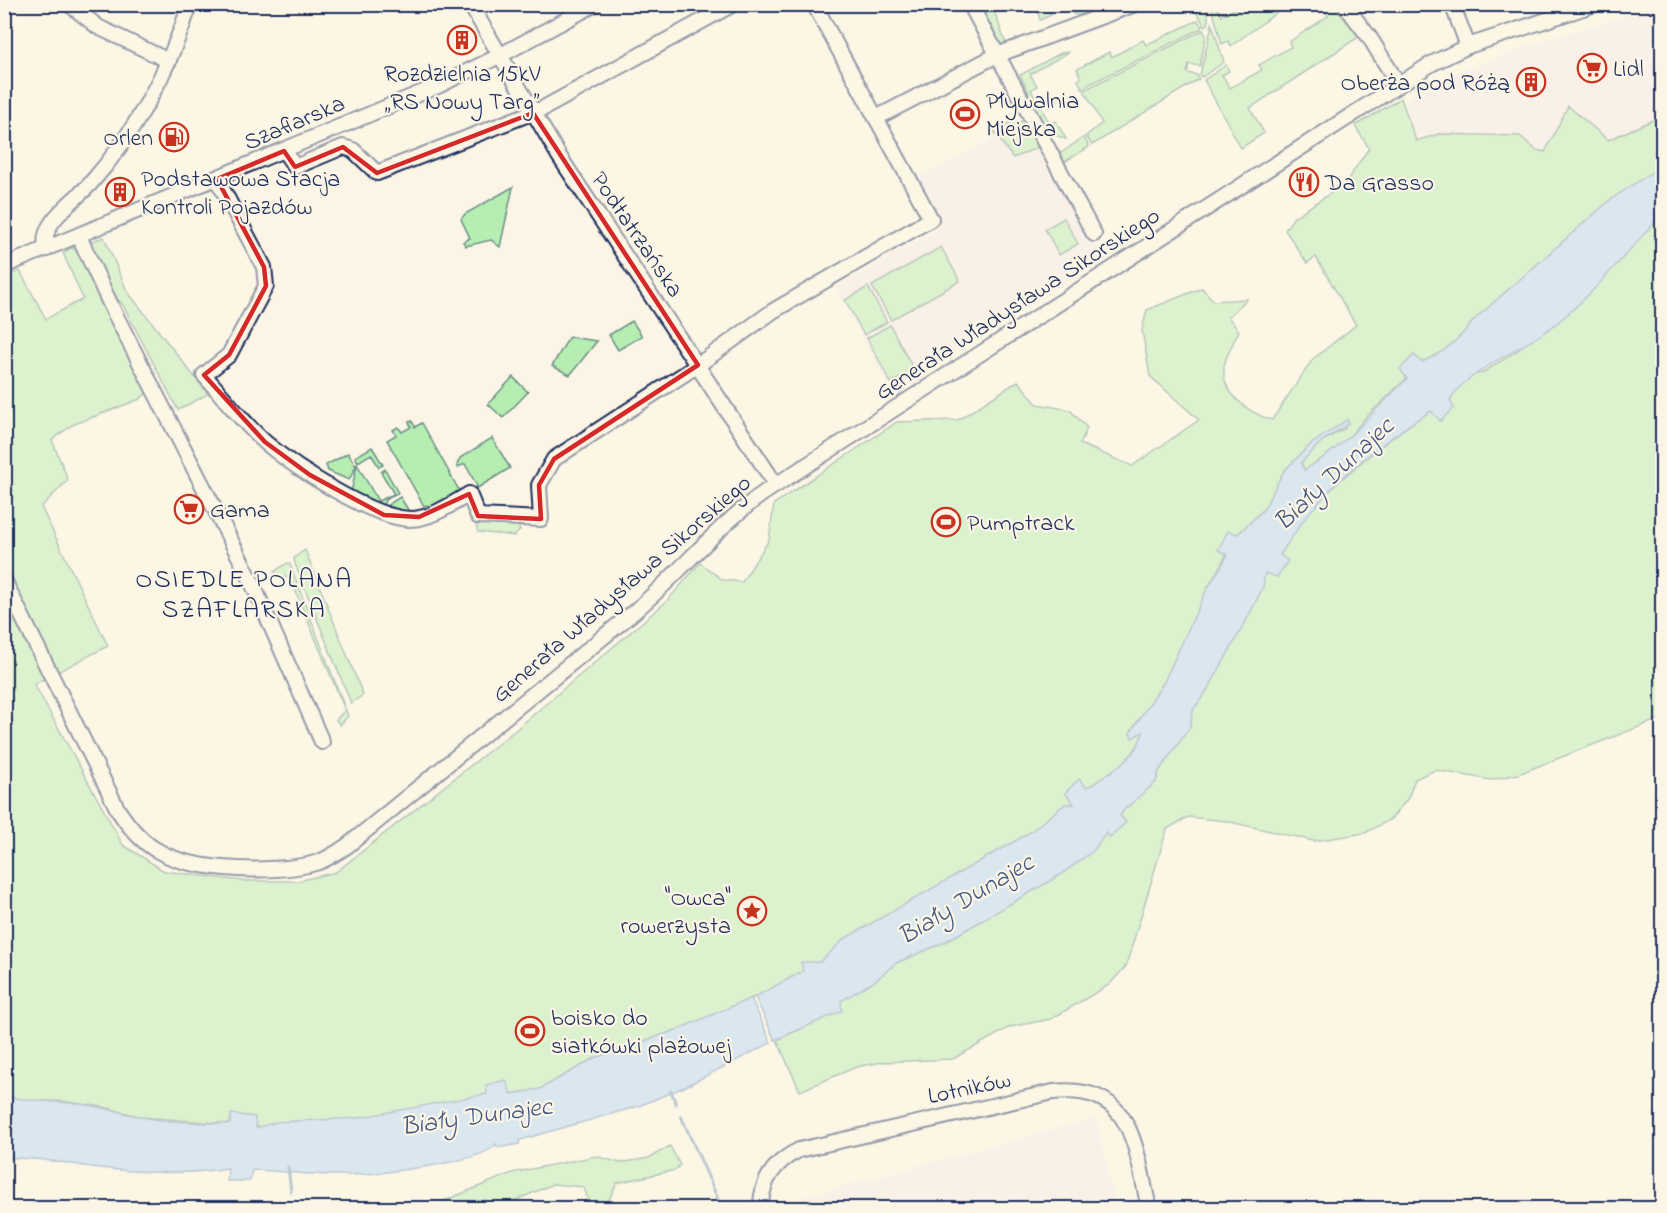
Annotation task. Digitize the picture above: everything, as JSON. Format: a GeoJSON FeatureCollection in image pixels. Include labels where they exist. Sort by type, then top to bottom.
{"type":"FeatureCollection","features":[{"type":"Feature","properties":{"kind":"street"},"geometry":{"type":"LineString","coordinates":[[69,4],[98,27],[169,61]]}},
{"type":"Feature","properties":{"kind":"street"},"geometry":{"type":"LineString","coordinates":[[47,249],[45,243],[50,225],[93,180],[127,138],[149,103],[169,61],[190,4]]}},
{"type":"Feature","properties":{"kind":"street","name":"Podtatrzańska"},"geometry":{"type":"LineString","coordinates":[[470,4],[533,113],[776,485]]}},
{"type":"Feature","properties":{"kind":"street","name":"Szaflarska"},"geometry":{"type":"LineString","coordinates":[[4,267],[429,90],[501,55],[595,4]]}},
{"type":"Feature","properties":{"kind":"street"},"geometry":{"type":"LineString","coordinates":[[284,151],[295,167],[343,147],[353,150],[377,173],[533,113],[734,4]]}},
{"type":"Feature","properties":{"kind":"street"},"geometry":{"type":"LineString","coordinates":[[217,178],[264,267],[266,286],[229,355],[204,375],[265,442],[310,475],[384,515],[419,518],[444,508],[469,494],[478,516],[541,519],[539,485],[554,459],[698,365],[773,311],[931,219],[814,4]]}},
{"type":"Feature","properties":{"kind":"street"},"geometry":{"type":"LineString","coordinates":[[970,4],[1094,234]]}},
{"type":"Feature","properties":{"kind":"street"},"geometry":{"type":"LineString","coordinates":[[876,118],[997,55],[1135,4]]}},
{"type":"Feature","properties":{"kind":"street"},"geometry":{"type":"LineString","coordinates":[[1344,4],[1370,38],[1398,84]]}},
{"type":"Feature","properties":{"kind":"street"},"geometry":{"type":"LineString","coordinates":[[1452,4],[1468,46]]}},
{"type":"Feature","properties":{"kind":"street","name":"Generała Władysława Sikorskiego"},"geometry":{"type":"LineString","coordinates":[[4,580],[118,810],[144,841],[178,861],[196,865],[290,868],[318,862],[347,846],[636,611],[723,524],[776,485],[1398,84],[1468,46],[1595,4]]}},
{"type":"Feature","properties":{"kind":"street"},"geometry":{"type":"LineString","coordinates":[[79,236],[112,310],[246,569],[322,742]]}},
{"type":"Feature","properties":{"kind":"street","name":"Lotników"},"geometry":{"type":"LineString","coordinates":[[761,1209],[762,1190],[770,1172],[782,1159],[799,1150],[1053,1092],[1081,1090],[1102,1098],[1125,1121],[1133,1142],[1149,1209]]}},
{"type":"Feature","properties":{"kind":"highlighted area"},"geometry":{"type":"Polygon","coordinates":[[[533,113],[698,365],[554,459],[539,485],[541,519],[478,516],[469,494],[419,517],[384,515],[310,475],[265,442],[204,375],[229,355],[266,286],[264,267],[217,179],[284,151],[295,167],[343,147],[377,173],[533,113]]]}},
{"type":"Feature","properties":{"kind":"shaded area"},"geometry":{"type":"Polygon","coordinates":[[[1662,5],[1662,116],[1608,140],[1569,106],[1546,152],[1439,134],[1416,141],[1405,101],[1448,77],[1532,44],[1662,5]]]}},
{"type":"Feature","properties":{"kind":"shaded area"},"geometry":{"type":"Polygon","coordinates":[[[1026,121],[1103,258],[992,330],[890,388],[836,287],[942,227],[918,178],[1026,121]]]}},
{"type":"Feature","properties":{"kind":"shaded area"},"geometry":{"type":"Polygon","coordinates":[[[1096,1118],[1116,1208],[799,1208],[797,1199],[1096,1118]]]}},
{"type":"Feature","properties":{"kind":"green space"},"geometry":{"type":"Polygon","coordinates":[[[974,5],[992,5],[1006,44],[1001,46],[997,42],[974,5]]]}},
{"type":"Feature","properties":{"kind":"green space"},"geometry":{"type":"Polygon","coordinates":[[[1036,5],[1047,5],[1051,15],[1040,20],[1036,5]]]}},
{"type":"Feature","properties":{"kind":"green space"},"geometry":{"type":"Polygon","coordinates":[[[1070,5],[1084,5],[1085,7],[1101,5],[1102,7],[1080,15],[1073,14],[1070,5]]]}},
{"type":"Feature","properties":{"kind":"green space"},"geometry":{"type":"Polygon","coordinates":[[[1192,5],[1208,5],[1208,24],[1205,26],[1192,5]]]}},
{"type":"Feature","properties":{"kind":"green space"},"geometry":{"type":"Polygon","coordinates":[[[1211,5],[1215,5],[1222,16],[1242,5],[1287,5],[1231,46],[1228,41],[1222,44],[1211,5]]]}},
{"type":"Feature","properties":{"kind":"green space"},"geometry":{"type":"Polygon","coordinates":[[[1322,5],[1335,5],[1360,36],[1250,108],[1264,133],[1241,148],[1204,80],[1226,65],[1229,71],[1222,75],[1230,88],[1262,70],[1259,65],[1291,47],[1289,42],[1328,16],[1322,5]]]}},
{"type":"Feature","properties":{"kind":"green space"},"geometry":{"type":"Polygon","coordinates":[[[1198,20],[1202,28],[1082,88],[1078,80],[1081,78],[1077,69],[1109,52],[1112,57],[1143,40],[1146,45],[1198,20]]]}},
{"type":"Feature","properties":{"kind":"green space"},"geometry":{"type":"Polygon","coordinates":[[[1212,24],[1224,62],[1202,77],[1200,75],[1212,24]]]}},
{"type":"Feature","properties":{"kind":"green space"},"geometry":{"type":"Polygon","coordinates":[[[1203,30],[1206,35],[1200,66],[1189,64],[1187,73],[1197,75],[1199,79],[1092,145],[1086,136],[1102,123],[1084,90],[1203,30]]]}},
{"type":"Feature","properties":{"kind":"green space"},"geometry":{"type":"Polygon","coordinates":[[[1069,52],[1030,74],[1037,86],[1031,90],[1050,124],[1056,121],[1066,139],[1042,130],[1024,96],[1029,93],[1020,75],[1061,53],[1069,52]]]}},
{"type":"Feature","properties":{"kind":"green space"},"geometry":{"type":"Polygon","coordinates":[[[1401,98],[1416,141],[1439,134],[1520,136],[1536,150],[1545,152],[1568,106],[1608,140],[1662,116],[1662,161],[1655,170],[1610,200],[1475,319],[1451,344],[1421,362],[1414,355],[1407,378],[1365,418],[1345,442],[1305,470],[1301,463],[1321,442],[1345,428],[1347,420],[1310,445],[1284,471],[1263,510],[1238,534],[1206,591],[1164,682],[1130,733],[1143,732],[1135,750],[1123,763],[1092,785],[1086,787],[1079,780],[1065,793],[1075,804],[1065,804],[1029,833],[844,939],[820,962],[811,963],[803,971],[755,997],[679,1029],[595,1058],[540,1089],[511,1094],[506,1081],[487,1085],[487,1094],[405,1111],[356,1118],[280,1123],[255,1128],[254,1117],[231,1114],[230,1124],[142,1117],[104,1107],[61,1101],[20,1101],[5,1096],[4,277],[20,271],[46,319],[83,299],[63,253],[73,247],[86,267],[149,391],[140,399],[72,425],[52,440],[68,480],[41,507],[108,646],[34,684],[123,845],[164,871],[243,881],[298,881],[336,872],[513,732],[667,601],[700,563],[723,580],[742,582],[769,540],[774,504],[897,422],[958,420],[1018,381],[1037,404],[1070,410],[1087,428],[1080,444],[1132,466],[1199,420],[1150,376],[1142,330],[1147,310],[1202,288],[1214,301],[1247,299],[1228,317],[1239,331],[1229,350],[1224,373],[1230,391],[1236,399],[1253,412],[1272,420],[1313,359],[1356,325],[1316,257],[1307,263],[1285,230],[1294,217],[1345,184],[1369,148],[1355,126],[1401,98]]]}},
{"type":"Feature","properties":{"kind":"green space"},"geometry":{"type":"Polygon","coordinates":[[[1026,121],[1041,146],[1013,158],[994,132],[1011,122],[1026,121]]]}},
{"type":"Feature","properties":{"kind":"green space"},"geometry":{"type":"Polygon","coordinates":[[[1084,137],[1089,147],[1061,164],[1059,156],[1061,153],[1084,137]]]}},
{"type":"Feature","properties":{"kind":"green space"},"geometry":{"type":"Polygon","coordinates":[[[513,187],[500,247],[491,240],[466,246],[463,242],[470,238],[461,219],[465,214],[513,187]]]}},
{"type":"Feature","properties":{"kind":"green space"},"geometry":{"type":"Polygon","coordinates":[[[1662,215],[1662,718],[1518,774],[1491,780],[1435,770],[1415,779],[1408,798],[1391,819],[1365,833],[1314,841],[1226,821],[1188,817],[1167,829],[1126,966],[1109,985],[1051,1019],[1010,1027],[953,1059],[882,1062],[856,1067],[800,1091],[777,1040],[824,1018],[840,1001],[875,981],[896,963],[945,942],[1060,875],[1093,851],[1106,833],[1110,837],[1126,822],[1120,816],[1124,810],[1156,782],[1159,771],[1190,727],[1193,710],[1208,689],[1263,587],[1265,572],[1277,577],[1281,554],[1307,514],[1347,474],[1412,423],[1431,410],[1441,421],[1455,390],[1472,375],[1482,373],[1517,351],[1662,215]]]}},
{"type":"Feature","properties":{"kind":"green space"},"geometry":{"type":"Polygon","coordinates":[[[1064,218],[1078,244],[1059,255],[1045,229],[1064,218]]]}},
{"type":"Feature","properties":{"kind":"green space"},"geometry":{"type":"Polygon","coordinates":[[[104,237],[127,291],[208,394],[178,410],[123,305],[115,296],[90,242],[104,237]]]}},
{"type":"Feature","properties":{"kind":"green space"},"geometry":{"type":"Polygon","coordinates":[[[941,247],[960,281],[891,320],[872,286],[941,247]]]}},
{"type":"Feature","properties":{"kind":"green space"},"geometry":{"type":"Polygon","coordinates":[[[868,287],[887,322],[864,335],[845,300],[868,287]]]}},
{"type":"Feature","properties":{"kind":"green space"},"geometry":{"type":"Polygon","coordinates":[[[632,321],[642,336],[618,350],[609,335],[632,321]]]}},
{"type":"Feature","properties":{"kind":"green space"},"geometry":{"type":"Polygon","coordinates":[[[890,325],[914,370],[891,383],[867,338],[890,325]]]}},
{"type":"Feature","properties":{"kind":"green space"},"geometry":{"type":"Polygon","coordinates":[[[569,337],[597,341],[570,375],[552,366],[569,337]]]}},
{"type":"Feature","properties":{"kind":"green space"},"geometry":{"type":"Polygon","coordinates":[[[513,377],[528,392],[503,418],[488,404],[513,377]]]}},
{"type":"Feature","properties":{"kind":"green space"},"geometry":{"type":"Polygon","coordinates":[[[412,421],[415,427],[422,423],[461,494],[432,510],[427,505],[424,506],[387,440],[396,435],[393,430],[398,427],[402,432],[411,427],[409,422],[412,421]]]}},
{"type":"Feature","properties":{"kind":"green space"},"geometry":{"type":"Polygon","coordinates":[[[492,438],[510,468],[471,492],[477,486],[465,464],[458,467],[457,465],[460,458],[492,438]]]}},
{"type":"Feature","properties":{"kind":"green space"},"geometry":{"type":"Polygon","coordinates":[[[372,447],[383,465],[379,467],[371,454],[358,462],[355,457],[372,447]]]}},
{"type":"Feature","properties":{"kind":"green space"},"geometry":{"type":"Polygon","coordinates":[[[348,453],[356,466],[349,480],[328,471],[326,465],[348,453]]]}},
{"type":"Feature","properties":{"kind":"green space"},"geometry":{"type":"Polygon","coordinates":[[[357,464],[378,501],[394,494],[381,472],[385,469],[398,493],[385,500],[382,507],[351,493],[357,464]]]}},
{"type":"Feature","properties":{"kind":"green space"},"geometry":{"type":"Polygon","coordinates":[[[400,497],[410,513],[407,516],[405,511],[391,507],[389,512],[384,511],[386,506],[400,497]]]}},
{"type":"Feature","properties":{"kind":"green space"},"geometry":{"type":"Polygon","coordinates":[[[480,521],[516,521],[520,530],[514,536],[478,532],[476,525],[480,521]]]}},
{"type":"Feature","properties":{"kind":"green space"},"geometry":{"type":"Polygon","coordinates":[[[305,550],[363,695],[351,703],[295,564],[294,558],[305,550]]]}},
{"type":"Feature","properties":{"kind":"green space"},"geometry":{"type":"Polygon","coordinates":[[[287,563],[290,564],[348,716],[340,725],[336,720],[345,710],[291,580],[287,577],[278,578],[274,572],[287,563]]]}},
{"type":"Feature","properties":{"kind":"green space"},"geometry":{"type":"Polygon","coordinates":[[[670,1146],[680,1165],[675,1170],[617,1183],[605,1208],[590,1208],[584,1187],[553,1184],[498,1208],[434,1208],[439,1203],[512,1173],[596,1156],[620,1163],[649,1158],[670,1146]]]}},
{"type":"Feature","properties":{"kind":"water","name":"Biały Dunajec"},"geometry":{"type":"Polygon","coordinates":[[[1662,161],[1662,215],[1577,306],[1545,332],[1492,363],[1466,382],[1450,400],[1454,408],[1440,421],[1431,411],[1381,445],[1334,486],[1307,516],[1280,555],[1288,561],[1277,577],[1265,573],[1263,587],[1246,621],[1208,689],[1193,710],[1190,727],[1159,771],[1156,782],[1120,816],[1126,822],[1110,837],[1106,833],[1093,851],[1060,875],[943,943],[896,963],[875,981],[841,1001],[842,1011],[775,1040],[755,997],[803,971],[801,962],[820,962],[844,939],[1029,833],[1065,804],[1074,804],[1065,793],[1079,779],[1086,787],[1092,785],[1130,757],[1143,732],[1132,738],[1130,733],[1164,682],[1206,591],[1228,555],[1218,550],[1228,531],[1238,534],[1263,510],[1284,471],[1310,445],[1347,420],[1349,423],[1321,442],[1301,463],[1304,470],[1332,451],[1358,428],[1407,379],[1400,369],[1414,355],[1422,362],[1458,339],[1475,319],[1610,200],[1655,170],[1662,161]]]}},
{"type":"Feature","properties":{"kind":"water","name":"Biały Dunajec"},"geometry":{"type":"Polygon","coordinates":[[[751,998],[771,1043],[684,1087],[639,1106],[520,1140],[519,1144],[498,1148],[496,1144],[488,1151],[452,1162],[404,1170],[349,1175],[252,1170],[250,1181],[227,1181],[228,1168],[197,1172],[148,1172],[5,1158],[5,1096],[94,1106],[135,1116],[175,1121],[230,1124],[231,1114],[255,1117],[256,1128],[276,1122],[357,1118],[487,1094],[486,1085],[506,1080],[511,1094],[540,1089],[595,1058],[679,1029],[751,998]]]}},
{"type":"Feature","properties":{"kind":"waterway"},"geometry":{"type":"LineString","coordinates":[[671,1091],[676,1104]]}},
{"type":"Feature","properties":{"kind":"waterway"},"geometry":{"type":"LineString","coordinates":[[681,1116],[722,1208]]}},
{"type":"Feature","properties":{"kind":"waterway"},"geometry":{"type":"LineString","coordinates":[[288,1167],[291,1192]]}},
{"type":"Feature","properties":{"kind":"place","name":"Rozdzielnia 15kV „RS Nowy Targ”"},"geometry":{"type":"Point","coordinates":[462,40]}},
{"type":"Feature","properties":{"kind":"place","name":"Lidl"},"geometry":{"type":"Point","coordinates":[1592,68]}},
{"type":"Feature","properties":{"kind":"place","name":"Oberża pod Różą"},"geometry":{"type":"Point","coordinates":[1531,82]}},
{"type":"Feature","properties":{"kind":"place","name":"Pływalnia Miejska"},"geometry":{"type":"Point","coordinates":[965,114]}},
{"type":"Feature","properties":{"kind":"place","name":"Orlen"},"geometry":{"type":"Point","coordinates":[174,137]}},
{"type":"Feature","properties":{"kind":"place","name":"Da Grasso"},"geometry":{"type":"Point","coordinates":[1304,182]}},
{"type":"Feature","properties":{"kind":"place","name":"Podstawowa Stacja Kontroli Pojazdów"},"geometry":{"type":"Point","coordinates":[120,192]}},
{"type":"Feature","properties":{"kind":"place","name":"Gama"},"geometry":{"type":"Point","coordinates":[189,509]}},
{"type":"Feature","properties":{"kind":"place","name":"Pumptrack"},"geometry":{"type":"Point","coordinates":[946,522]}},
{"type":"Feature","properties":{"kind":"place","name":"\"Owca\" rowerzysta"},"geometry":{"type":"Point","coordinates":[752,911]}},
{"type":"Feature","properties":{"kind":"place","name":"boisko do siatkówki plażowej"},"geometry":{"type":"Point","coordinates":[530,1031]}},
{"type":"Feature","properties":{"kind":"district","name":"OSIEDLE POLANA SZAFLARSKA"},"geometry":{"type":"Point","coordinates":[244,593]}}]}
